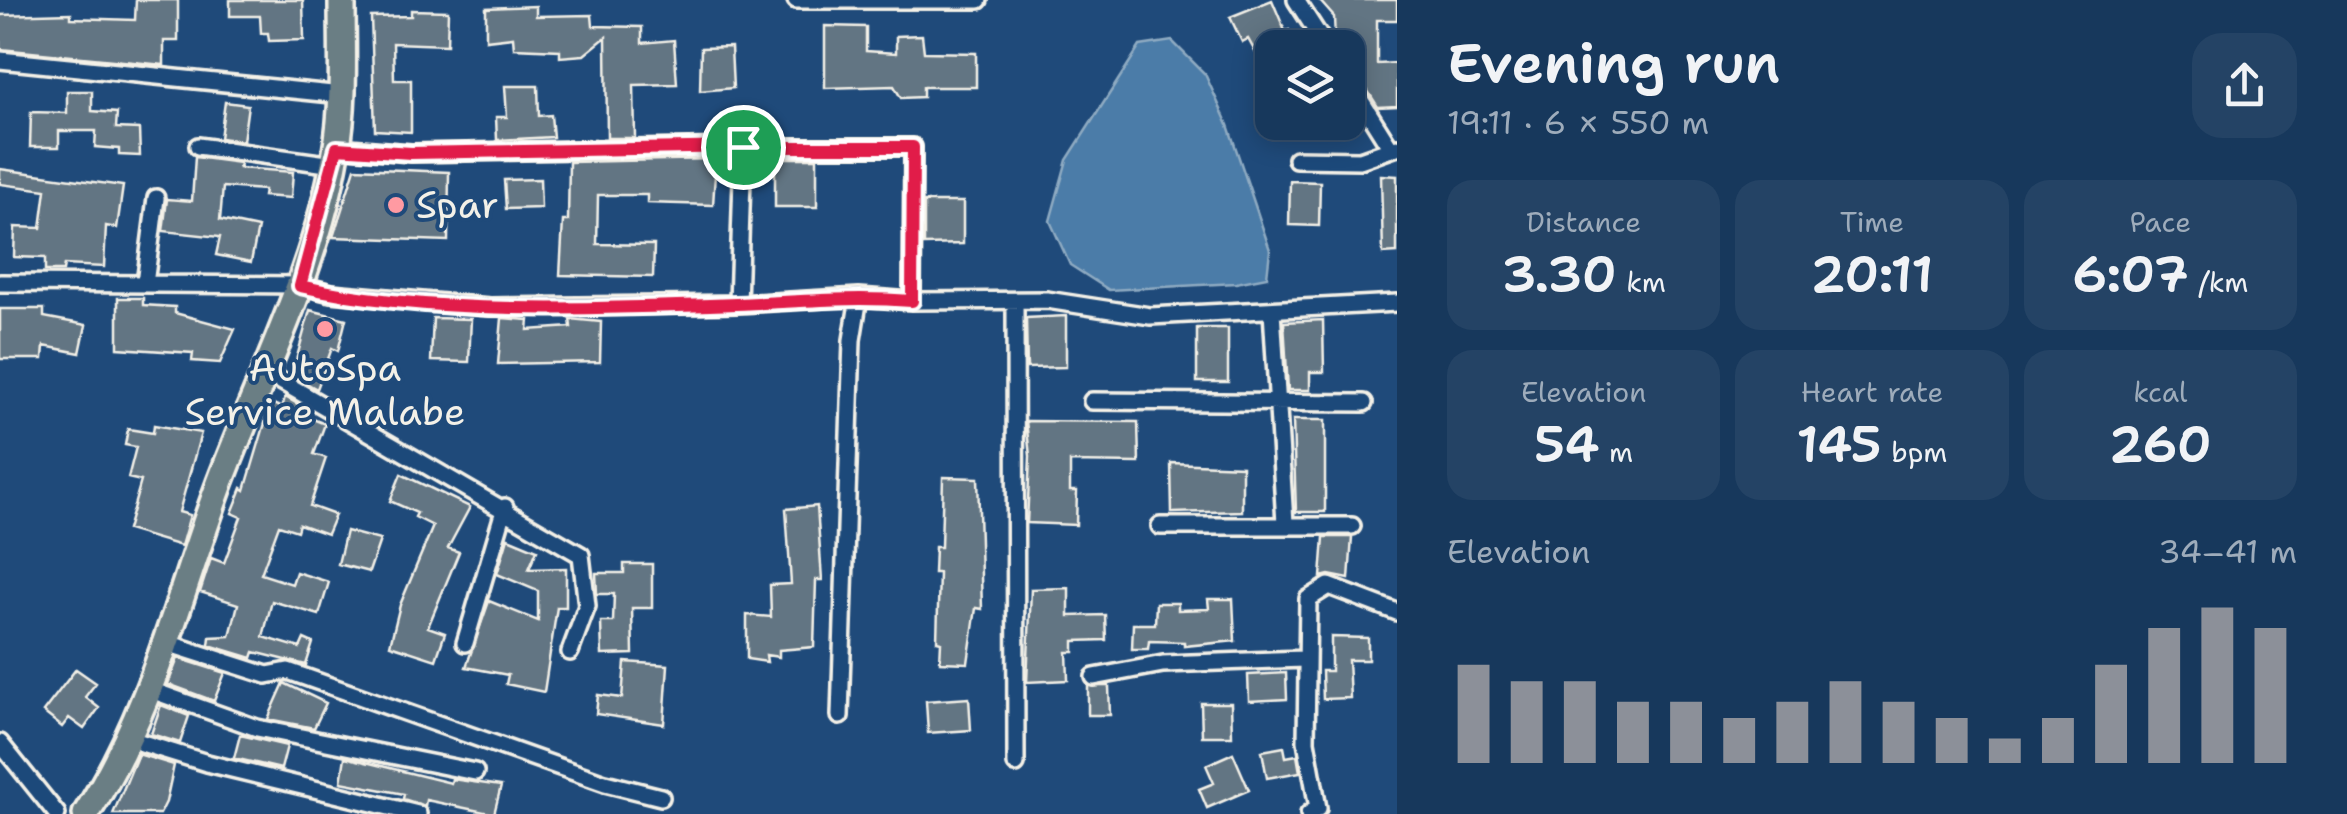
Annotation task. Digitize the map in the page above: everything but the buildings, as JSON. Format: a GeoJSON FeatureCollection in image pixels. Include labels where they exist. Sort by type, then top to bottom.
{"type":"FeatureCollection","features":[{"type":"Feature","properties":{"kind":"main road"},"geometry":{"type":"LineString","coordinates":[[86,814],[148,690],[220,484],[300,286],[336,156],[342,95],[342,0]]}},
{"type":"Feature","properties":{"kind":"street"},"geometry":{"type":"LineString","coordinates":[[796,0],[979,0]]}},
{"type":"Feature","properties":{"kind":"street"},"geometry":{"type":"LineString","coordinates":[[1296,0],[1315,30]]}},
{"type":"Feature","properties":{"kind":"street"},"geometry":{"type":"LineString","coordinates":[[0,60],[342,95]]}},
{"type":"Feature","properties":{"kind":"street"},"geometry":{"type":"LineString","coordinates":[[1296,160],[1360,160],[1394,147],[1365,105]]}},
{"type":"Feature","properties":{"kind":"street"},"geometry":{"type":"LineString","coordinates":[[198,146],[336,156],[913,147],[912,301]]}},
{"type":"Feature","properties":{"kind":"street"},"geometry":{"type":"LineString","coordinates":[[738,304],[743,147]]}},
{"type":"Feature","properties":{"kind":"street"},"geometry":{"type":"LineString","coordinates":[[145,284],[156,198]]}},
{"type":"Feature","properties":{"kind":"street"},"geometry":{"type":"LineString","coordinates":[[0,282],[300,286],[331,293],[490,306],[738,304],[858,297],[912,301],[1047,300],[1150,316],[1397,304]]}},
{"type":"Feature","properties":{"kind":"street"},"geometry":{"type":"LineString","coordinates":[[840,716],[852,340],[858,297]]}},
{"type":"Feature","properties":{"kind":"street"},"geometry":{"type":"LineString","coordinates":[[1015,301],[1016,764]]}},
{"type":"Feature","properties":{"kind":"street"},"geometry":{"type":"LineString","coordinates":[[1272,311],[1285,522]]}},
{"type":"Feature","properties":{"kind":"street"},"geometry":{"type":"LineString","coordinates":[[265,372],[581,555],[587,606],[570,652]]}},
{"type":"Feature","properties":{"kind":"street"},"geometry":{"type":"LineString","coordinates":[[1092,401],[1364,403]]}},
{"type":"Feature","properties":{"kind":"street"},"geometry":{"type":"LineString","coordinates":[[465,643],[505,508]]}},
{"type":"Feature","properties":{"kind":"street"},"geometry":{"type":"LineString","coordinates":[[1160,526],[1285,522],[1352,526]]}},
{"type":"Feature","properties":{"kind":"street"},"geometry":{"type":"LineString","coordinates":[[1309,814],[1318,808],[1306,741],[1308,599],[1329,586],[1397,612]]}},
{"type":"Feature","properties":{"kind":"street"},"geometry":{"type":"LineString","coordinates":[[167,643],[267,675],[288,671],[605,783],[661,797]]}},
{"type":"Feature","properties":{"kind":"street"},"geometry":{"type":"LineString","coordinates":[[1094,676],[1162,664],[1305,659]]}},
{"type":"Feature","properties":{"kind":"street"},"geometry":{"type":"LineString","coordinates":[[148,690],[257,728],[475,772]]}},
{"type":"Feature","properties":{"kind":"street"},"geometry":{"type":"LineString","coordinates":[[126,738],[207,763],[418,814]]}},
{"type":"Feature","properties":{"kind":"street"},"geometry":{"type":"LineString","coordinates":[[0,743],[57,814]]}},
{"type":"Feature","properties":{"kind":"water"},"geometry":{"type":"Polygon","coordinates":[[[1172,41],[1205,74],[1228,125],[1270,250],[1267,277],[1236,283],[1109,290],[1070,265],[1050,221],[1067,160],[1140,46],[1172,41]]]}},
{"type":"Feature","properties":{"kind":"place","name":"Spar"},"geometry":{"type":"Point","coordinates":[396,205]}},
{"type":"Feature","properties":{"kind":"place","name":"AutoSpa Service Malabe"},"geometry":{"type":"Point","coordinates":[325,329]}},
{"type":"Feature","properties":{"kind":"route"},"geometry":{"type":"LineString","coordinates":[[743,147],[913,147],[912,301],[821,297],[738,304],[490,306],[331,293],[300,286],[337,148],[411,153],[743,147]]}}]}
